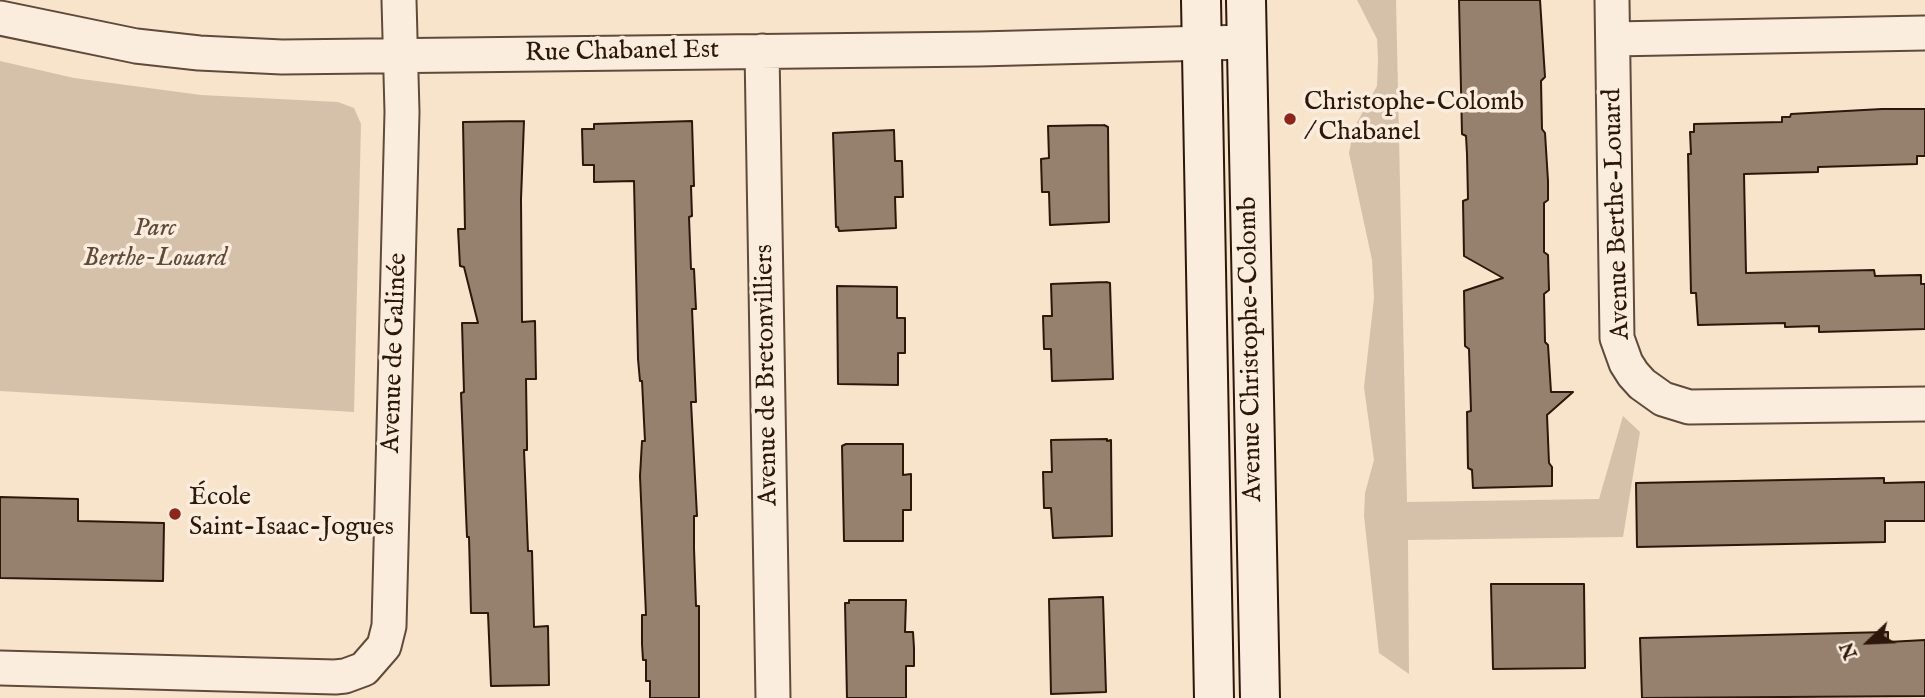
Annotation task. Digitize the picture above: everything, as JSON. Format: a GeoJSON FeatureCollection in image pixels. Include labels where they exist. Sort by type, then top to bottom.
{"type":"FeatureCollection","features":[{"type":"Feature","properties":{"kind":"main road","name":"Avenue Christophe-Colomb"},"geometry":{"type":"LineString","coordinates":[[1201,0],[1214,698]]}},
{"type":"Feature","properties":{"kind":"main road","name":"Avenue Christophe-Colomb"},"geometry":{"type":"LineString","coordinates":[[1246,0],[1260,698]]}},
{"type":"Feature","properties":{"kind":"street","name":"Avenue de Galinée"},"geometry":{"type":"LineString","coordinates":[[0,668],[335,677],[364,669],[379,655],[384,646],[388,626],[402,112],[399,0]]}},
{"type":"Feature","properties":{"kind":"street","name":"Avenue Berthe-Louard"},"geometry":{"type":"LineString","coordinates":[[1612,0],[1618,338],[1626,363],[1642,384],[1663,399],[1689,407],[1925,404]]}},
{"type":"Feature","properties":{"kind":"street","name":"Rue Chabanel Est"},"geometry":{"type":"LineString","coordinates":[[0,18],[104,40],[199,54],[270,57],[1247,42]]}},
{"type":"Feature","properties":{"kind":"street"},"geometry":{"type":"LineString","coordinates":[[1614,39],[1925,33]]}},
{"type":"Feature","properties":{"kind":"street","name":"Avenue de Bretonvilliers"},"geometry":{"type":"LineString","coordinates":[[762,51],[773,698]]}},
{"type":"Feature","properties":{"kind":"green space"},"geometry":{"type":"Polygon","coordinates":[[[1357,0],[1396,0],[1407,502],[1599,499],[1623,416],[1640,432],[1623,537],[1408,540],[1409,674],[1379,653],[1364,516],[1365,493],[1374,460],[1364,387],[1374,298],[1372,260],[1349,153],[1354,128],[1377,86],[1378,59],[1377,39],[1357,0]]]}},
{"type":"Feature","properties":{"kind":"green space","name":"Parc Berthe-Louard"},"geometry":{"type":"Polygon","coordinates":[[[0,61],[74,78],[201,95],[338,102],[354,108],[361,124],[354,412],[0,391],[0,61]]]}},
{"type":"Feature","properties":{"kind":"building"},"geometry":{"type":"Polygon","coordinates":[[[1459,0],[1540,0],[1545,77],[1541,81],[1542,129],[1545,133],[1548,181],[1548,200],[1544,203],[1544,252],[1548,255],[1549,290],[1544,294],[1545,342],[1548,345],[1551,392],[1573,392],[1547,415],[1552,486],[1473,488],[1472,470],[1468,468],[1467,412],[1471,411],[1469,349],[1465,346],[1464,291],[1503,278],[1464,256],[1463,201],[1468,199],[1466,136],[1462,134],[1459,0]]]}},
{"type":"Feature","properties":{"kind":"building"},"geometry":{"type":"Polygon","coordinates":[[[1925,109],[1925,156],[1917,156],[1917,164],[1818,167],[1818,172],[1744,174],[1746,273],[1874,270],[1875,276],[1921,275],[1921,284],[1925,284],[1925,329],[1819,332],[1819,326],[1785,327],[1785,323],[1698,325],[1696,293],[1691,293],[1688,154],[1691,154],[1690,132],[1694,132],[1694,124],[1782,122],[1782,117],[1790,117],[1791,114],[1925,109]]]}},
{"type":"Feature","properties":{"kind":"building"},"geometry":{"type":"Polygon","coordinates":[[[524,121],[521,199],[522,322],[535,321],[536,379],[526,379],[527,450],[524,450],[528,551],[532,551],[534,627],[548,626],[549,685],[491,686],[488,613],[471,613],[467,537],[461,393],[464,392],[462,323],[478,323],[464,267],[460,266],[458,229],[465,229],[463,122],[524,121]]]}},
{"type":"Feature","properties":{"kind":"building"},"geometry":{"type":"Polygon","coordinates":[[[692,121],[694,186],[691,186],[692,216],[689,217],[696,309],[692,309],[696,402],[691,402],[697,516],[694,516],[694,548],[696,606],[699,606],[699,698],[650,698],[650,681],[646,681],[646,660],[643,660],[642,644],[642,615],[646,615],[640,476],[642,441],[645,441],[642,381],[638,359],[634,181],[594,182],[594,165],[583,165],[582,129],[594,129],[594,124],[692,121]]]}},
{"type":"Feature","properties":{"kind":"building"},"geometry":{"type":"Polygon","coordinates":[[[1048,126],[1108,127],[1109,222],[1050,225],[1049,192],[1042,192],[1041,159],[1049,158],[1048,126]]]}},
{"type":"Feature","properties":{"kind":"building"},"geometry":{"type":"Polygon","coordinates":[[[894,130],[895,161],[902,161],[903,197],[895,197],[896,228],[839,231],[836,227],[833,133],[894,130]]]}},
{"type":"Feature","properties":{"kind":"building"},"geometry":{"type":"Polygon","coordinates":[[[1110,283],[1113,379],[1052,381],[1051,349],[1044,349],[1043,316],[1052,316],[1051,284],[1110,283]]]}},
{"type":"Feature","properties":{"kind":"building"},"geometry":{"type":"Polygon","coordinates":[[[837,286],[897,287],[897,318],[905,318],[905,353],[898,353],[898,385],[838,384],[837,286]]]}},
{"type":"Feature","properties":{"kind":"building"},"geometry":{"type":"Polygon","coordinates":[[[1051,440],[1111,440],[1112,536],[1053,538],[1051,508],[1044,508],[1043,472],[1052,472],[1051,440]]]}},
{"type":"Feature","properties":{"kind":"building"},"geometry":{"type":"Polygon","coordinates":[[[903,444],[903,475],[911,474],[911,510],[903,510],[903,541],[844,541],[842,446],[903,444]]]}},
{"type":"Feature","properties":{"kind":"building"},"geometry":{"type":"Polygon","coordinates":[[[1884,478],[1884,483],[1925,482],[1925,521],[1885,521],[1885,542],[1637,547],[1636,483],[1884,478]]]}},
{"type":"Feature","properties":{"kind":"building"},"geometry":{"type":"Polygon","coordinates":[[[0,497],[78,499],[78,521],[164,523],[163,581],[0,578],[0,497]]]}},
{"type":"Feature","properties":{"kind":"building"},"geometry":{"type":"Polygon","coordinates":[[[1491,584],[1584,584],[1585,668],[1493,669],[1491,584]]]}},
{"type":"Feature","properties":{"kind":"building"},"geometry":{"type":"Polygon","coordinates":[[[1103,597],[1106,692],[1051,694],[1049,599],[1103,597]]]}},
{"type":"Feature","properties":{"kind":"building"},"geometry":{"type":"Polygon","coordinates":[[[849,600],[906,600],[905,632],[913,632],[914,666],[906,666],[906,698],[847,698],[845,603],[849,603],[849,600]]]}},
{"type":"Feature","properties":{"kind":"building"},"geometry":{"type":"Polygon","coordinates":[[[1888,632],[1888,642],[1925,640],[1925,696],[1642,698],[1640,638],[1888,632]]]}},
{"type":"Feature","properties":{"kind":"place","name":"Christophe-Colomb / Chabanel"},"geometry":{"type":"Point","coordinates":[1290,119]}},
{"type":"Feature","properties":{"kind":"place","name":"École Saint-Isaac-Jogues"},"geometry":{"type":"Point","coordinates":[175,514]}}]}
